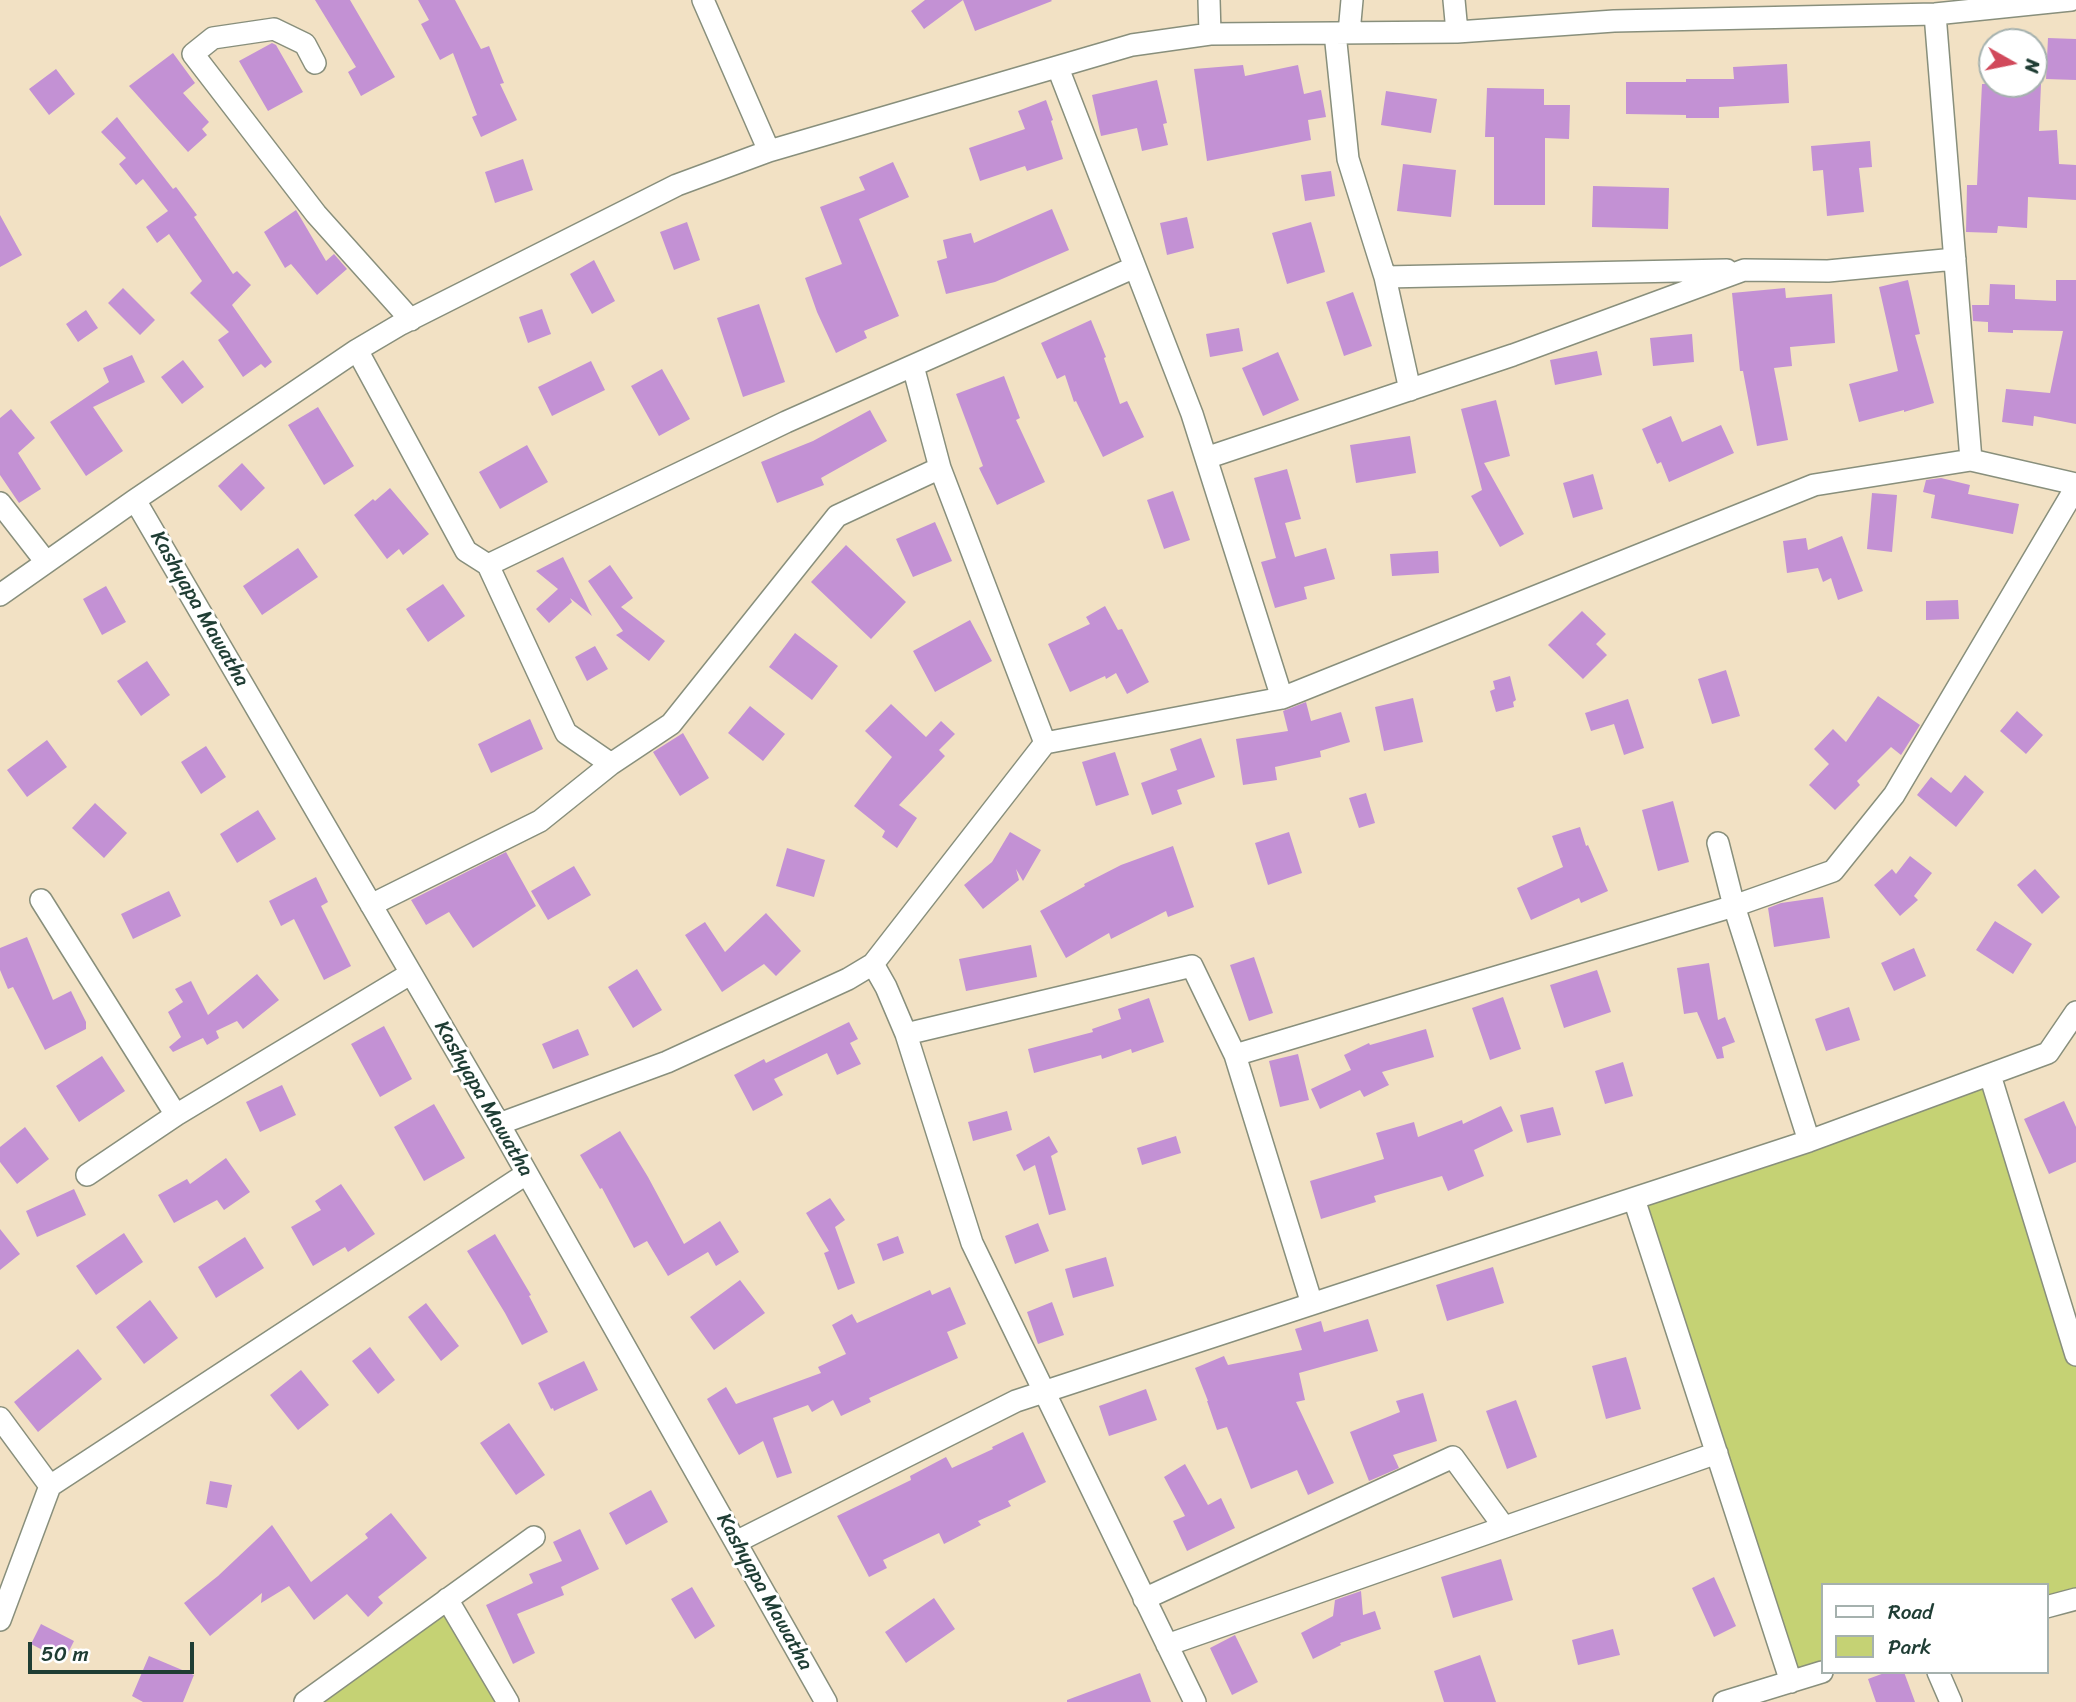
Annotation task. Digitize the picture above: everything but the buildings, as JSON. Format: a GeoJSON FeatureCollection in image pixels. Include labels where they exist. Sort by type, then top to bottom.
{"type":"FeatureCollection","features":[{"type":"Feature","properties":{"kind":"street"},"geometry":{"type":"LineString","coordinates":[[703,0],[769,151]]}},
{"type":"Feature","properties":{"kind":"street"},"geometry":{"type":"LineString","coordinates":[[1209,0],[1210,33]]}},
{"type":"Feature","properties":{"kind":"street"},"geometry":{"type":"LineString","coordinates":[[1352,0],[1342,33],[1348,159],[1385,277],[1410,390]]}},
{"type":"Feature","properties":{"kind":"street"},"geometry":{"type":"LineString","coordinates":[[1454,0],[1457,32]]}},
{"type":"Feature","properties":{"kind":"street"},"geometry":{"type":"LineString","coordinates":[[0,595],[357,350],[677,185],[769,151],[1132,45],[1210,33],[1457,32],[1615,11],[1935,14],[2071,0]]}},
{"type":"Feature","properties":{"kind":"street"},"geometry":{"type":"LineString","coordinates":[[1935,14],[1971,460]]}},
{"type":"Feature","properties":{"kind":"street"},"geometry":{"type":"LineString","coordinates":[[315,63],[305,44],[274,29],[213,37],[193,54],[316,214],[411,320]]}},
{"type":"Feature","properties":{"kind":"street"},"geometry":{"type":"LineString","coordinates":[[1058,68],[1192,414],[1282,698]]}},
{"type":"Feature","properties":{"kind":"street"},"geometry":{"type":"LineString","coordinates":[[1385,277],[1744,270],[1828,271],[1955,259]]}},
{"type":"Feature","properties":{"kind":"street"},"geometry":{"type":"LineString","coordinates":[[488,565],[786,422],[1135,267]]}},
{"type":"Feature","properties":{"kind":"street"},"geometry":{"type":"LineString","coordinates":[[1206,458],[1513,355],[1744,270]]}},
{"type":"Feature","properties":{"kind":"street"},"geometry":{"type":"LineString","coordinates":[[357,350],[466,551],[488,565],[566,733],[611,764]]}},
{"type":"Feature","properties":{"kind":"street"},"geometry":{"type":"LineString","coordinates":[[913,366],[940,468],[1045,743]]}},
{"type":"Feature","properties":{"kind":"street"},"geometry":{"type":"LineString","coordinates":[[499,1124],[667,1062],[848,979],[873,964],[1045,743],[1282,698],[1814,485],[1971,460],[2076,486],[1894,795],[1833,872],[1734,906],[1235,1055]]}},
{"type":"Feature","properties":{"kind":"street"},"geometry":{"type":"LineString","coordinates":[[371,905],[540,821],[611,764],[671,724],[837,516],[940,468]]}},
{"type":"Feature","properties":{"kind":"street","name":"Kashyapa Mawatha"},"geometry":{"type":"LineString","coordinates":[[135,500],[499,1124],[825,1702]]}},
{"type":"Feature","properties":{"kind":"street"},"geometry":{"type":"LineString","coordinates":[[0,503],[46,562]]}},
{"type":"Feature","properties":{"kind":"street"},"geometry":{"type":"LineString","coordinates":[[1718,843],[1734,906],[1809,1141]]}},
{"type":"Feature","properties":{"kind":"street"},"geometry":{"type":"LineString","coordinates":[[41,900],[176,1115]]}},
{"type":"Feature","properties":{"kind":"street"},"geometry":{"type":"LineString","coordinates":[[873,964],[906,1034],[972,1243],[1195,1702]]}},
{"type":"Feature","properties":{"kind":"street"},"geometry":{"type":"LineString","coordinates":[[906,1034],[1192,966],[1235,1055],[1312,1304]]}},
{"type":"Feature","properties":{"kind":"street"},"geometry":{"type":"LineString","coordinates":[[87,1175],[176,1115],[410,974]]}},
{"type":"Feature","properties":{"kind":"street"},"geometry":{"type":"LineString","coordinates":[[736,1542],[1016,1401],[1809,1141],[2048,1054],[2076,1012]]}},
{"type":"Feature","properties":{"kind":"street"},"geometry":{"type":"LineString","coordinates":[[1990,1075],[2076,1355]]}},
{"type":"Feature","properties":{"kind":"street"},"geometry":{"type":"LineString","coordinates":[[0,1620],[50,1486],[526,1174]]}},
{"type":"Feature","properties":{"kind":"street"},"geometry":{"type":"LineString","coordinates":[[1634,1199],[1791,1682]]}},
{"type":"Feature","properties":{"kind":"street"},"geometry":{"type":"LineString","coordinates":[[0,1418],[50,1486]]}},
{"type":"Feature","properties":{"kind":"street"},"geometry":{"type":"LineString","coordinates":[[1167,1645],[1717,1453]]}},
{"type":"Feature","properties":{"kind":"street"},"geometry":{"type":"LineString","coordinates":[[1144,1599],[1453,1457],[1504,1527]]}},
{"type":"Feature","properties":{"kind":"street"},"geometry":{"type":"LineString","coordinates":[[305,1702],[534,1537]]}},
{"type":"Feature","properties":{"kind":"street"},"geometry":{"type":"LineString","coordinates":[[447,1599],[508,1702]]}},
{"type":"Feature","properties":{"kind":"street"},"geometry":{"type":"LineString","coordinates":[[2048,1606],[2076,1599]]}},
{"type":"Feature","properties":{"kind":"street"},"geometry":{"type":"LineString","coordinates":[[1724,1702],[1820,1673]]}},
{"type":"Feature","properties":{"kind":"street"},"geometry":{"type":"LineString","coordinates":[[1939,1674],[1951,1702]]}},
{"type":"Feature","properties":{"kind":"green space"},"geometry":{"type":"Polygon","coordinates":[[[1990,1075],[2076,1348],[2076,1599],[2048,1607],[2048,1583],[1820,1583],[1820,1673],[1791,1682],[1634,1199],[1990,1075]]]}},
{"type":"Feature","properties":{"kind":"green space"},"geometry":{"type":"Polygon","coordinates":[[[447,1599],[508,1702],[305,1702],[447,1599]]]}}]}
